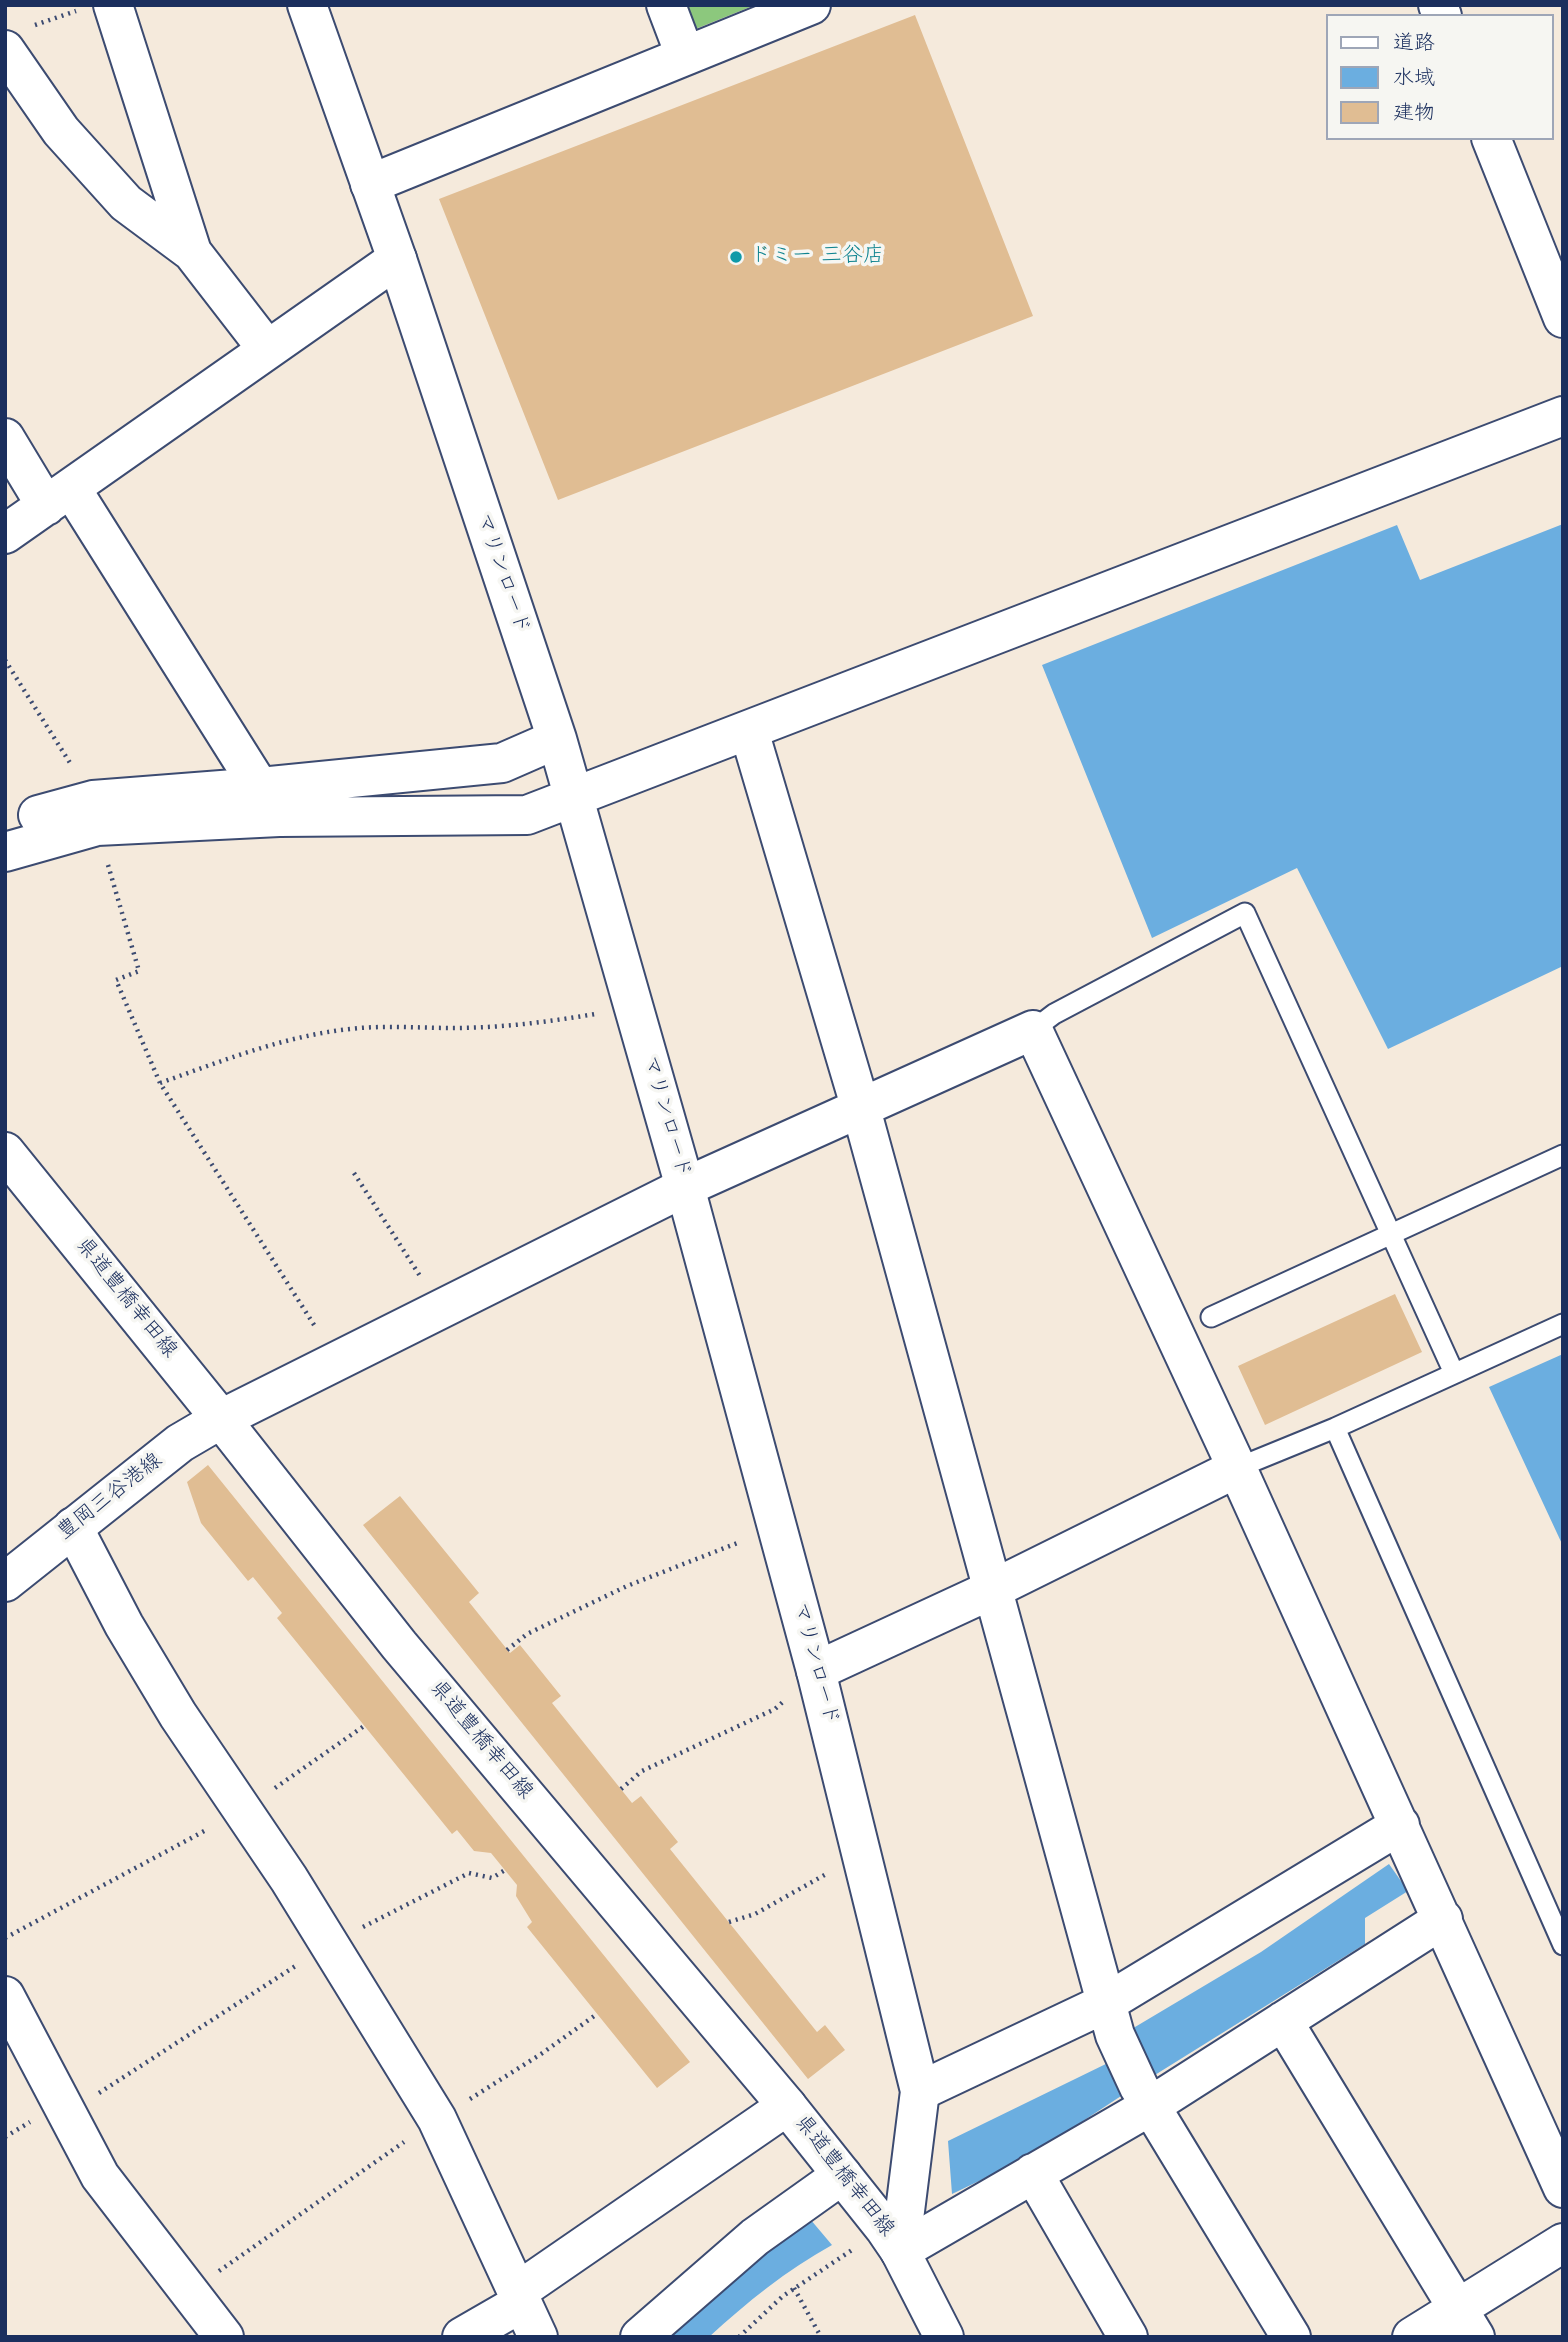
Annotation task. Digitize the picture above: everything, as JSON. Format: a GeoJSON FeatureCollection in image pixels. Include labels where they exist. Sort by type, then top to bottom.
{"type":"FeatureCollection","features":[{"type":"Feature","properties":{"kind":"street","name":"マリンロード"},"geometry":{"type":"LineString","coordinates":[[307,5],[397,259],[556,739],[685,1187],[816,1671],[920,2091],[893,2240]]}},
{"type":"Feature","properties":{"kind":"street"},"geometry":{"type":"LineString","coordinates":[[666,5],[685,55]]}},
{"type":"Feature","properties":{"kind":"street"},"geometry":{"type":"LineString","coordinates":[[370,184],[811,5]]}},
{"type":"Feature","properties":{"kind":"street"},"geometry":{"type":"LineString","coordinates":[[97,7],[192,251],[267,349]]}},
{"type":"Feature","properties":{"kind":"street"},"geometry":{"type":"LineString","coordinates":[[18,39],[61,131],[126,204],[192,251]]}},
{"type":"Feature","properties":{"kind":"street"},"geometry":{"type":"LineString","coordinates":[[1492,140],[1563,318]]}},
{"type":"Feature","properties":{"kind":"street"},"geometry":{"type":"LineString","coordinates":[[5,534],[397,259]]}},
{"type":"Feature","properties":{"kind":"street"},"geometry":{"type":"LineString","coordinates":[[269,802],[527,815],[749,732],[1563,416]]}},
{"type":"Feature","properties":{"kind":"street"},"geometry":{"type":"LineString","coordinates":[[5,438],[58,497],[269,802]]}},
{"type":"Feature","properties":{"kind":"street"},"geometry":{"type":"LineString","coordinates":[[749,732],[861,1109],[1110,2019],[1145,2096],[1292,2337]]}},
{"type":"Feature","properties":{"kind":"street"},"geometry":{"type":"LineString","coordinates":[[5,824],[95,813],[269,802],[502,763],[556,739]]}},
{"type":"Feature","properties":{"kind":"street"},"geometry":{"type":"LineString","coordinates":[[5,852],[95,813]]}},
{"type":"Feature","properties":{"kind":"street"},"geometry":{"type":"LineString","coordinates":[[1033,1030],[1237,1468],[1563,2188]]}},
{"type":"Feature","properties":{"kind":"street","name":"豊岡三谷港線"},"geometry":{"type":"LineString","coordinates":[[5,1582],[180,1443],[221,1419],[685,1187],[1033,1030]]}},
{"type":"Feature","properties":{"kind":"street","name":"県道豊橋幸田線"},"geometry":{"type":"LineString","coordinates":[[5,1152],[399,1645],[842,2175],[893,2240],[944,2337]]}},
{"type":"Feature","properties":{"kind":"street"},"geometry":{"type":"LineString","coordinates":[[816,1671],[991,1590],[1237,1468]]}},
{"type":"Feature","properties":{"kind":"street"},"geometry":{"type":"LineString","coordinates":[[73,1527],[124,1625],[178,1715],[289,1879],[437,2119],[538,2337]]}},
{"type":"Feature","properties":{"kind":"street"},"geometry":{"type":"LineString","coordinates":[[920,2091],[1110,2019],[1400,1825]]}},
{"type":"Feature","properties":{"kind":"street"},"geometry":{"type":"LineString","coordinates":[[893,2240],[1033,2173],[1145,2096],[1283,2021],[1443,1919]]}},
{"type":"Feature","properties":{"kind":"street"},"geometry":{"type":"LineString","coordinates":[[5,1996],[100,2176],[224,2337]]}},
{"type":"Feature","properties":{"kind":"street"},"geometry":{"type":"LineString","coordinates":[[1283,2021],[1467,2322]]}},
{"type":"Feature","properties":{"kind":"street"},"geometry":{"type":"LineString","coordinates":[[463,2337],[787,2106]]}},
{"type":"Feature","properties":{"kind":"street"},"geometry":{"type":"LineString","coordinates":[[1033,2173],[1128,2337]]}},
{"type":"Feature","properties":{"kind":"street"},"geometry":{"type":"LineString","coordinates":[[640,2337],[755,2237],[842,2175]]}},
{"type":"Feature","properties":{"kind":"street"},"geometry":{"type":"LineString","coordinates":[[1412,2337],[1467,2322],[1563,2243]]}},
{"type":"Feature","properties":{"kind":"lane"},"geometry":{"type":"LineString","coordinates":[[1033,1030],[1054,1014],[1245,913],[1454,1373]]}},
{"type":"Feature","properties":{"kind":"lane"},"geometry":{"type":"LineString","coordinates":[[1211,1317],[1563,1155]]}},
{"type":"Feature","properties":{"kind":"lane"},"geometry":{"type":"LineString","coordinates":[[1237,1468],[1335,1428],[1563,1324]]}},
{"type":"Feature","properties":{"kind":"lane"},"geometry":{"type":"LineString","coordinates":[[1335,1428],[1563,1945]]}},
{"type":"Feature","properties":{"kind":"path"},"geometry":{"type":"LineString","coordinates":[[18,39],[97,7]]}},
{"type":"Feature","properties":{"kind":"path"},"geometry":{"type":"LineString","coordinates":[[5,660],[95,813],[139,971],[116,980],[160,1083],[337,1361]]}},
{"type":"Feature","properties":{"kind":"path"},"geometry":{"type":"LineString","coordinates":[[160,1083],[299,1037],[387,1027],[454,1028],[536,1024],[634,1007]]}},
{"type":"Feature","properties":{"kind":"path"},"geometry":{"type":"LineString","coordinates":[[354,1173],[441,1309]]}},
{"type":"Feature","properties":{"kind":"path"},"geometry":{"type":"LineString","coordinates":[[507,1650],[527,1634],[627,1586],[777,1528]]}},
{"type":"Feature","properties":{"kind":"path"},"geometry":{"type":"LineString","coordinates":[[621,1789],[642,1771],[775,1709],[816,1671]]}},
{"type":"Feature","properties":{"kind":"path"},"geometry":{"type":"LineString","coordinates":[[5,1938],[242,1811],[364,1726]]}},
{"type":"Feature","properties":{"kind":"path"},"geometry":{"type":"LineString","coordinates":[[729,1922],[755,1914],[862,1853]]}},
{"type":"Feature","properties":{"kind":"path"},"geometry":{"type":"LineString","coordinates":[[66,2114],[329,1945],[469,1873],[492,1878],[505,1870]]}},
{"type":"Feature","properties":{"kind":"path"},"geometry":{"type":"LineString","coordinates":[[190,2292],[437,2119],[541,2054],[597,2014]]}},
{"type":"Feature","properties":{"kind":"path"},"geometry":{"type":"LineString","coordinates":[[739,2337],[794,2288],[893,2240]]}},
{"type":"Feature","properties":{"kind":"path"},"geometry":{"type":"LineString","coordinates":[[794,2288],[821,2337]]}},
{"type":"Feature","properties":{"kind":"green space"},"geometry":{"type":"Polygon","coordinates":[[[682,5],[755,5],[693,30],[682,5]]]}},
{"type":"Feature","properties":{"kind":"water"},"geometry":{"type":"Polygon","coordinates":[[[1563,524],[1563,966],[1388,1049],[1297,868],[1152,938],[1042,665],[1397,525],[1420,580],[1563,524]]]}},
{"type":"Feature","properties":{"kind":"water"},"geometry":{"type":"Polygon","coordinates":[[[1563,1354],[1563,1546],[1489,1387],[1563,1354]]]}},
{"type":"Feature","properties":{"kind":"water"},"geometry":{"type":"Polygon","coordinates":[[[1389,1864],[1408,1891],[1365,1918],[1365,1944],[1027,2158],[952,2194],[948,2141],[1114,2060],[1130,2030],[1261,1952],[1389,1864]]]}},
{"type":"Feature","properties":{"kind":"water"},"geometry":{"type":"Polygon","coordinates":[[[805,2213],[832,2245],[768,2287],[709,2337],[662,2337],[805,2213]]]}},
{"type":"Feature","properties":{"kind":"building","name":"ドミー 三谷店"},"geometry":{"type":"Polygon","coordinates":[[[915,15],[1033,316],[558,500],[439,199],[915,15]]]}},
{"type":"Feature","properties":{"kind":"building"},"geometry":{"type":"Polygon","coordinates":[[[1395,1294],[1422,1352],[1265,1425],[1238,1366],[1395,1294]]]}},
{"type":"Feature","properties":{"kind":"building"},"geometry":{"type":"Polygon","coordinates":[[[208,1465],[690,2062],[657,2088],[527,1927],[532,1922],[516,1896],[517,1885],[491,1853],[474,1851],[457,1830],[452,1834],[277,1618],[282,1613],[253,1577],[248,1581],[201,1523],[187,1482],[208,1465]]]}},
{"type":"Feature","properties":{"kind":"building"},"geometry":{"type":"Polygon","coordinates":[[[400,1496],[479,1593],[469,1602],[510,1653],[520,1645],[561,1696],[552,1703],[632,1803],[641,1796],[678,1842],[670,1849],[817,2032],[825,2025],[845,2050],[808,2079],[363,1525],[400,1496]]]}},
{"type":"Feature","properties":{"kind":"place","name":"ドミー 三谷店"},"geometry":{"type":"Point","coordinates":[736,257]}}]}
